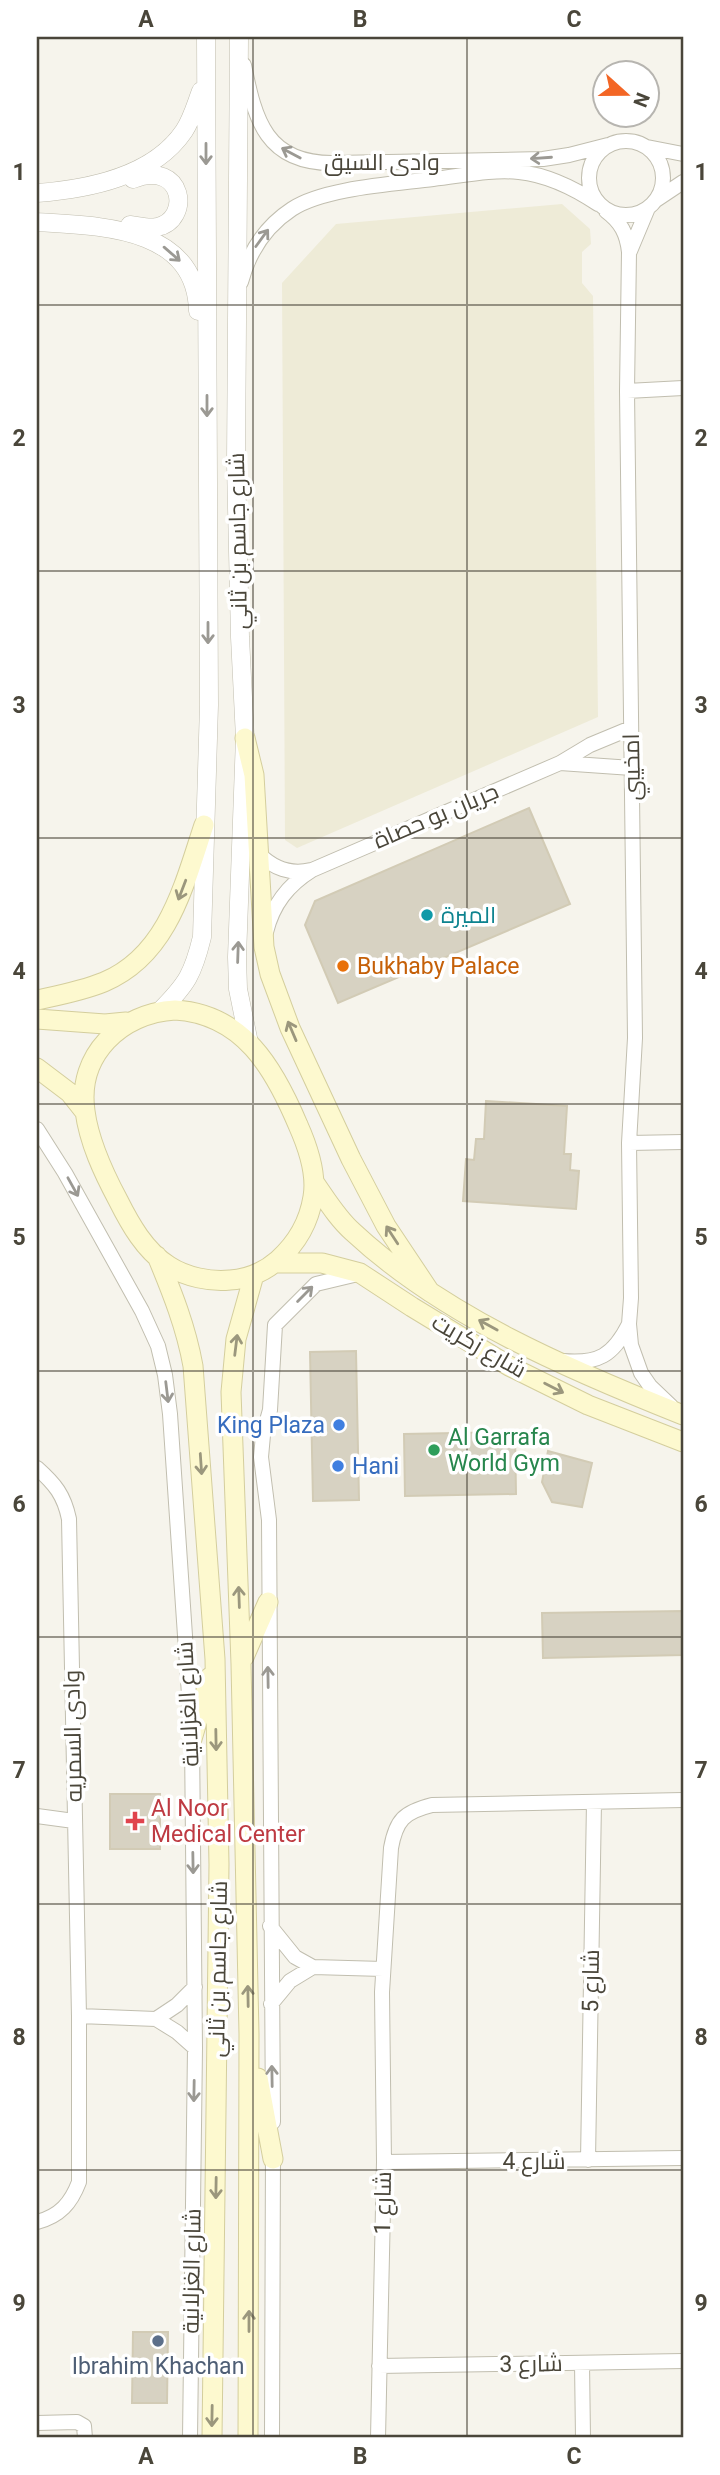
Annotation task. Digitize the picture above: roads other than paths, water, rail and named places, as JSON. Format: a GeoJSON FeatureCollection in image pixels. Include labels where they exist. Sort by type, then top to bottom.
{"type":"FeatureCollection","features":[{"type":"Feature","properties":{"kind":"main road"},"geometry":{"type":"LineString","coordinates":[[244,738],[254,775],[264,947],[270,974],[290,1028],[351,1159],[386,1227],[430,1292]]}},
{"type":"Feature","properties":{"kind":"main road"},"geometry":{"type":"LineString","coordinates":[[37,1000],[79,991],[107,981],[134,964],[154,944],[168,924],[182,891],[204,825]]}},
{"type":"Feature","properties":{"kind":"main road"},"geometry":{"type":"LineString","coordinates":[[37,1019],[105,1024],[130,1021],[160,1011],[187,1011],[213,1017],[249,1043],[271,1070],[285,1095],[302,1135],[314,1182],[310,1211],[300,1234],[274,1263],[254,1275],[229,1281],[204,1279],[169,1266],[156,1256],[131,1224],[112,1189],[95,1150],[83,1096],[94,1059],[110,1035],[130,1021]]}},
{"type":"Feature","properties":{"kind":"main road"},"geometry":{"type":"LineString","coordinates":[[37,1068],[70,1093],[85,1112]]}},
{"type":"Feature","properties":{"kind":"main road","name":"شارع زكريت"},"geometry":{"type":"LineString","coordinates":[[314,1182],[352,1231],[430,1292],[551,1360],[681,1414]]}},
{"type":"Feature","properties":{"kind":"main road","name":"شارع جاسم بن ثاني"},"geometry":{"type":"LineString","coordinates":[[156,1256],[184,1325],[193,1366],[215,1659],[219,1864],[212,2438]]}},
{"type":"Feature","properties":{"kind":"main road","name":"شارع زكريت"},"geometry":{"type":"LineString","coordinates":[[274,1263],[322,1263],[360,1273],[509,1366],[588,1405],[683,1443]]}},
{"type":"Feature","properties":{"kind":"main road","name":"شارع جاسم بن ثاني"},"geometry":{"type":"LineString","coordinates":[[248,2438],[249,2034],[241,1664],[231,1392],[236,1339],[254,1275]]}},
{"type":"Feature","properties":{"kind":"main road"},"geometry":{"type":"LineString","coordinates":[[241,1664],[268,1602]]}},
{"type":"Feature","properties":{"kind":"main road"},"geometry":{"type":"LineString","coordinates":[[192,1738],[215,1659]]}},
{"type":"Feature","properties":{"kind":"main road"},"geometry":{"type":"LineString","coordinates":[[249,2034],[273,2160]]}},
{"type":"Feature","properties":{"kind":"street","name":"شارع جاسم بن ثاني"},"geometry":{"type":"LineString","coordinates":[[160,1011],[182,989],[195,967],[202,936],[209,705],[205,37]]}},
{"type":"Feature","properties":{"kind":"street","name":"شارع جاسم بن ثاني"},"geometry":{"type":"LineString","coordinates":[[239,37],[236,464],[244,738],[237,957],[238,989],[249,1043]]}},
{"type":"Feature","properties":{"kind":"street","name":"وادى السيق"},"geometry":{"type":"LineString","coordinates":[[239,37],[252,104],[261,127],[277,145],[310,162],[543,159],[608,145]]}},
{"type":"Feature","properties":{"kind":"street"},"geometry":{"type":"LineString","coordinates":[[37,193],[74,190],[103,183],[145,166],[170,148],[191,119],[206,77]]}},
{"type":"Feature","properties":{"kind":"street"},"geometry":{"type":"LineString","coordinates":[[683,155],[626,141],[608,145],[600,151],[590,167],[589,187],[602,207],[627,216],[652,205],[683,182]]}},
{"type":"Feature","properties":{"kind":"street"},"geometry":{"type":"LineString","coordinates":[[643,145],[651,150],[661,166],[662,184],[652,205]]}},
{"type":"Feature","properties":{"kind":"street","name":"وادى السيق"},"geometry":{"type":"LineString","coordinates":[[238,301],[244,269],[259,241],[280,218],[307,200],[360,189],[507,171],[553,180],[602,207]]}},
{"type":"Feature","properties":{"kind":"street"},"geometry":{"type":"LineString","coordinates":[[37,222],[157,228],[170,220],[178,207],[177,191],[161,176],[146,174],[122,182],[103,183]]}},
{"type":"Feature","properties":{"kind":"street","name":"امخيبي"},"geometry":{"type":"LineString","coordinates":[[629,252],[652,205]]}},
{"type":"Feature","properties":{"kind":"street","name":"امخيبي"},"geometry":{"type":"LineString","coordinates":[[602,207],[620,224],[629,252],[626,391],[635,1038],[629,1143],[629,1324],[631,1345],[641,1373],[660,1396],[681,1414]]}},
{"type":"Feature","properties":{"kind":"street"},"geometry":{"type":"LineString","coordinates":[[99,226],[153,242],[169,250],[184,266],[195,289],[200,336],[207,357]]}},
{"type":"Feature","properties":{"kind":"street"},"geometry":{"type":"LineString","coordinates":[[626,391],[683,388]]}},
{"type":"Feature","properties":{"kind":"street","name":"جريان بو حصاة"},"geometry":{"type":"LineString","coordinates":[[264,947],[270,916],[277,903],[292,884],[312,870],[560,763],[590,745],[631,728]]}},
{"type":"Feature","properties":{"kind":"street","name":"جريان بو حصاة"},"geometry":{"type":"LineString","coordinates":[[560,763],[632,768]]}},
{"type":"Feature","properties":{"kind":"street","name":"جريان بو حصاة"},"geometry":{"type":"LineString","coordinates":[[259,854],[280,869],[297,872],[312,870]]}},
{"type":"Feature","properties":{"kind":"street","name":"شارع الغزلانية"},"geometry":{"type":"LineString","coordinates":[[37,1129],[65,1173],[142,1311],[158,1346],[165,1375],[192,1738],[195,2048],[190,2438]]}},
{"type":"Feature","properties":{"kind":"street"},"geometry":{"type":"LineString","coordinates":[[629,1143],[683,1142]]}},
{"type":"Feature","properties":{"kind":"street"},"geometry":{"type":"LineString","coordinates":[[272,2438],[269,1520],[261,1457],[263,1435],[270,1410],[275,1325],[316,1284],[360,1273]]}},
{"type":"Feature","properties":{"kind":"street"},"geometry":{"type":"LineString","coordinates":[[551,1360],[589,1361],[605,1355],[618,1344],[629,1324]]}},
{"type":"Feature","properties":{"kind":"street","name":"وادى السمريه"},"geometry":{"type":"LineString","coordinates":[[37,1468],[58,1486],[66,1501],[69,1519],[79,2016],[79,2182],[73,2197],[62,2211],[37,2222]]}},
{"type":"Feature","properties":{"kind":"street","name":"شارع 1"},"geometry":{"type":"LineString","coordinates":[[378,2438],[384,2162],[383,1969],[394,1831],[402,1818],[415,1810],[432,1805],[683,1800]]}},
{"type":"Feature","properties":{"kind":"street","name":"شارع 5"},"geometry":{"type":"LineString","coordinates":[[588,2160],[594,1802]]}},
{"type":"Feature","properties":{"kind":"street"},"geometry":{"type":"LineString","coordinates":[[37,1816],[74,1821]]}},
{"type":"Feature","properties":{"kind":"street"},"geometry":{"type":"LineString","coordinates":[[270,1926],[295,1957],[313,1967],[383,1969]]}},
{"type":"Feature","properties":{"kind":"street"},"geometry":{"type":"LineString","coordinates":[[271,2004],[290,1981],[313,1967]]}},
{"type":"Feature","properties":{"kind":"street"},"geometry":{"type":"LineString","coordinates":[[156,2019],[177,2005],[195,1987]]}},
{"type":"Feature","properties":{"kind":"street"},"geometry":{"type":"LineString","coordinates":[[79,2016],[156,2019],[195,2048]]}},
{"type":"Feature","properties":{"kind":"street","name":"شارع 4"},"geometry":{"type":"LineString","coordinates":[[384,2162],[683,2158]]}},
{"type":"Feature","properties":{"kind":"street","name":"شارع 3"},"geometry":{"type":"LineString","coordinates":[[379,2366],[683,2361]]}},
{"type":"Feature","properties":{"kind":"street"},"geometry":{"type":"LineString","coordinates":[[582,2363],[583,2438]]}},
{"type":"Feature","properties":{"kind":"street"},"geometry":{"type":"LineString","coordinates":[[37,2423],[78,2422],[84,2426],[85,2438]]}},
{"type":"Feature","properties":{"kind":"place","name":"الميرة"},"geometry":{"type":"Point","coordinates":[427,915]}},
{"type":"Feature","properties":{"kind":"place","name":"Bukhaby Palace"},"geometry":{"type":"Point","coordinates":[343,966]}},
{"type":"Feature","properties":{"kind":"place","name":"King Plaza"},"geometry":{"type":"Point","coordinates":[339,1425]}},
{"type":"Feature","properties":{"kind":"place","name":"Al Garrafa World Gym"},"geometry":{"type":"Point","coordinates":[434,1450]}},
{"type":"Feature","properties":{"kind":"place","name":"Hani"},"geometry":{"type":"Point","coordinates":[338,1466]}},
{"type":"Feature","properties":{"kind":"place","name":"Al Noor Medical Center"},"geometry":{"type":"Point","coordinates":[135,1821]}},
{"type":"Feature","properties":{"kind":"place","name":"Ibrahim Khachan"},"geometry":{"type":"Point","coordinates":[158,2341]}}]}
